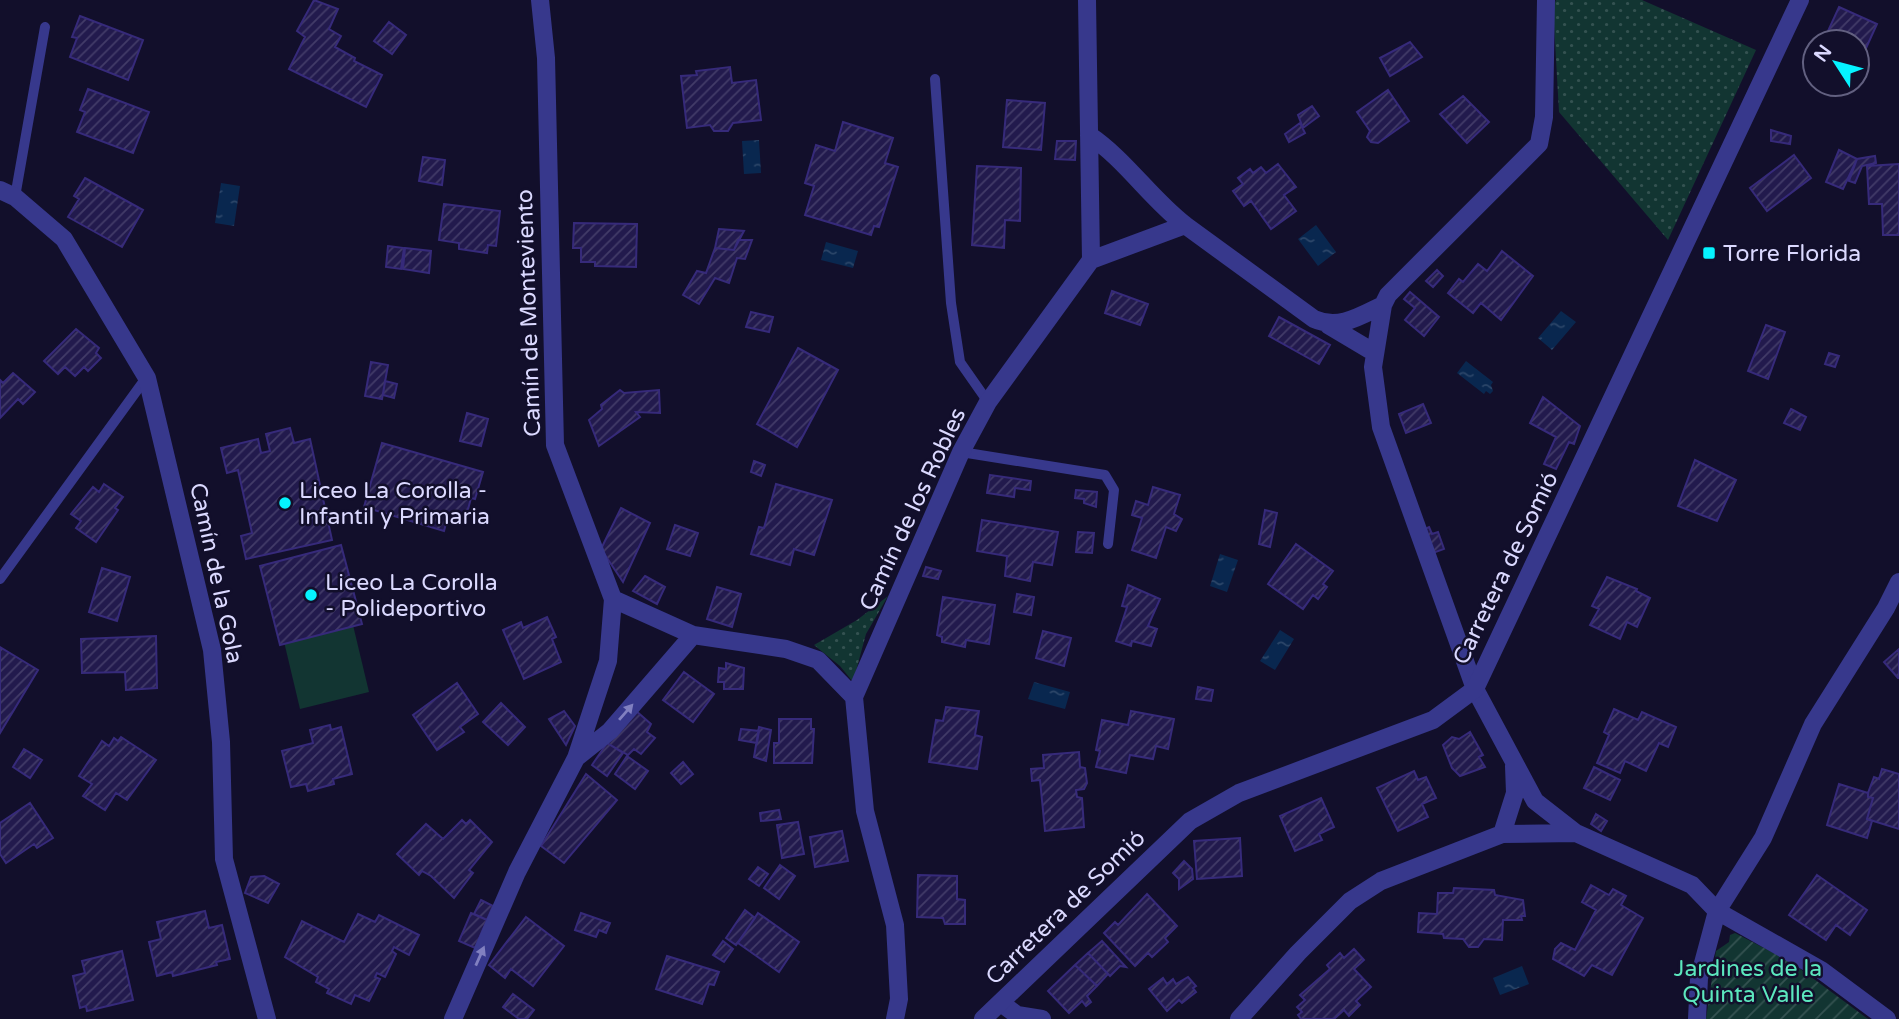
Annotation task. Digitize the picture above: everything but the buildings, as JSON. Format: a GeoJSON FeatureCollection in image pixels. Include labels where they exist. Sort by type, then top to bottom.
{"type":"FeatureCollection","features":[{"type":"Feature","properties":{"kind":"street","name":"Camín de Monteviento"},"geometry":{"type":"LineString","coordinates":[[541,0],[546,58],[555,445],[613,600]]}},
{"type":"Feature","properties":{"kind":"street"},"geometry":{"type":"LineString","coordinates":[[1087,0],[1091,260],[1185,225]]}},
{"type":"Feature","properties":{"kind":"street"},"geometry":{"type":"LineString","coordinates":[[1546,0],[1545,117],[1539,144],[1388,295],[1383,305],[1373,368],[1381,427],[1475,689],[1535,801],[1576,833],[1692,885],[1717,911],[1821,970],[1887,1019]]}},
{"type":"Feature","properties":{"kind":"street","name":"Carretera de Somió"},"geometry":{"type":"LineString","coordinates":[[983,1019],[1190,821],[1239,793],[1433,720],[1475,689],[1800,0]]}},
{"type":"Feature","properties":{"kind":"street"},"geometry":{"type":"LineString","coordinates":[[1089,135],[1107,147],[1162,208],[1314,319],[1375,353]]}},
{"type":"Feature","properties":{"kind":"street","name":"Camín de la Gola"},"geometry":{"type":"LineString","coordinates":[[7,193],[64,239],[147,378],[212,650],[221,742],[224,859],[267,1019]]}},
{"type":"Feature","properties":{"kind":"street","name":"Camín de los Robles"},"geometry":{"type":"LineString","coordinates":[[895,1019],[900,999],[895,925],[865,811],[853,697],[961,452],[988,402],[1091,260]]}},
{"type":"Feature","properties":{"kind":"street"},"geometry":{"type":"LineString","coordinates":[[1328,325],[1349,321],[1383,305]]}},
{"type":"Feature","properties":{"kind":"street"},"geometry":{"type":"LineString","coordinates":[[1697,1019],[1699,978],[1717,911],[1763,838],[1813,724],[1886,608],[1899,582]]}},
{"type":"Feature","properties":{"kind":"street"},"geometry":{"type":"LineString","coordinates":[[453,1019],[517,872],[576,758],[608,661],[613,600],[693,635],[786,649],[818,660],[853,697]]}},
{"type":"Feature","properties":{"kind":"street"},"geometry":{"type":"LineString","coordinates":[[576,758],[610,731],[693,635]]}},
{"type":"Feature","properties":{"kind":"street"},"geometry":{"type":"LineString","coordinates":[[1502,834],[1515,793],[1513,763]]}},
{"type":"Feature","properties":{"kind":"street"},"geometry":{"type":"LineString","coordinates":[[1239,1019],[1350,901],[1381,881],[1502,834],[1576,833]]}},
{"type":"Feature","properties":{"kind":"street"},"geometry":{"type":"LineString","coordinates":[[1000,1003],[1017,1015],[1042,1019]]}},
{"type":"Feature","properties":{"kind":"lane"},"geometry":{"type":"LineString","coordinates":[[7,193],[45,27]]}},
{"type":"Feature","properties":{"kind":"lane"},"geometry":{"type":"LineString","coordinates":[[935,79],[951,303],[958,350],[960,362],[988,402]]}},
{"type":"Feature","properties":{"kind":"lane"},"geometry":{"type":"LineString","coordinates":[[0,579],[147,378]]}},
{"type":"Feature","properties":{"kind":"lane"},"geometry":{"type":"LineString","coordinates":[[961,452],[1105,475],[1114,490],[1108,544]]}},
{"type":"Feature","properties":{"kind":"green space"},"geometry":{"type":"Polygon","coordinates":[[[1556,0],[1642,0],[1756,50],[1668,240],[1559,112],[1553,7],[1556,0]]]}},
{"type":"Feature","properties":{"kind":"green space"},"geometry":{"type":"Polygon","coordinates":[[[336,554],[369,692],[300,709],[267,570],[336,554]]]}},
{"type":"Feature","properties":{"kind":"green space"},"geometry":{"type":"Polygon","coordinates":[[[888,596],[866,634],[853,682],[840,666],[814,645],[857,620],[888,596]]]}},
{"type":"Feature","properties":{"kind":"green space","name":"Jardines de la Quinta Valle"},"geometry":{"type":"Polygon","coordinates":[[[1735,933],[1791,962],[1868,1019],[1706,1019],[1716,951],[1729,942],[1730,935],[1735,933]]]}},
{"type":"Feature","properties":{"kind":"water"},"geometry":{"type":"Polygon","coordinates":[[[759,140],[761,173],[744,174],[742,141],[759,140]]]}},
{"type":"Feature","properties":{"kind":"water"},"geometry":{"type":"Polygon","coordinates":[[[221,183],[240,186],[234,226],[215,223],[221,183]]]}},
{"type":"Feature","properties":{"kind":"water"},"geometry":{"type":"Polygon","coordinates":[[[1316,225],[1336,252],[1318,266],[1298,239],[1316,225]]]}},
{"type":"Feature","properties":{"kind":"water"},"geometry":{"type":"Polygon","coordinates":[[[826,242],[858,251],[853,268],[821,260],[826,242]]]}},
{"type":"Feature","properties":{"kind":"water"},"geometry":{"type":"Polygon","coordinates":[[[1561,311],[1576,322],[1552,350],[1538,338],[1561,311]]]}},
{"type":"Feature","properties":{"kind":"water"},"geometry":{"type":"Polygon","coordinates":[[[1466,361],[1493,382],[1493,391],[1490,394],[1486,391],[1484,394],[1457,373],[1466,361]]]}},
{"type":"Feature","properties":{"kind":"water"},"geometry":{"type":"Polygon","coordinates":[[[1220,554],[1238,560],[1227,592],[1210,586],[1220,554]]]}},
{"type":"Feature","properties":{"kind":"water"},"geometry":{"type":"Polygon","coordinates":[[[1280,630],[1294,639],[1275,670],[1260,661],[1280,630]]]}},
{"type":"Feature","properties":{"kind":"water"},"geometry":{"type":"Polygon","coordinates":[[[1034,682],[1070,692],[1065,709],[1028,699],[1034,682]]]}},
{"type":"Feature","properties":{"kind":"water"},"geometry":{"type":"Polygon","coordinates":[[[1522,966],[1529,984],[1500,995],[1493,978],[1522,966]]]}},
{"type":"Feature","properties":{"kind":"place","name":"Torre Florida"},"geometry":{"type":"Point","coordinates":[1709,253]}},
{"type":"Feature","properties":{"kind":"place","name":"Liceo La Corolla - Infantil y Primaria"},"geometry":{"type":"Point","coordinates":[285,503]}},
{"type":"Feature","properties":{"kind":"place","name":"Liceo La Corolla - Polideportivo"},"geometry":{"type":"Point","coordinates":[311,595]}}]}
